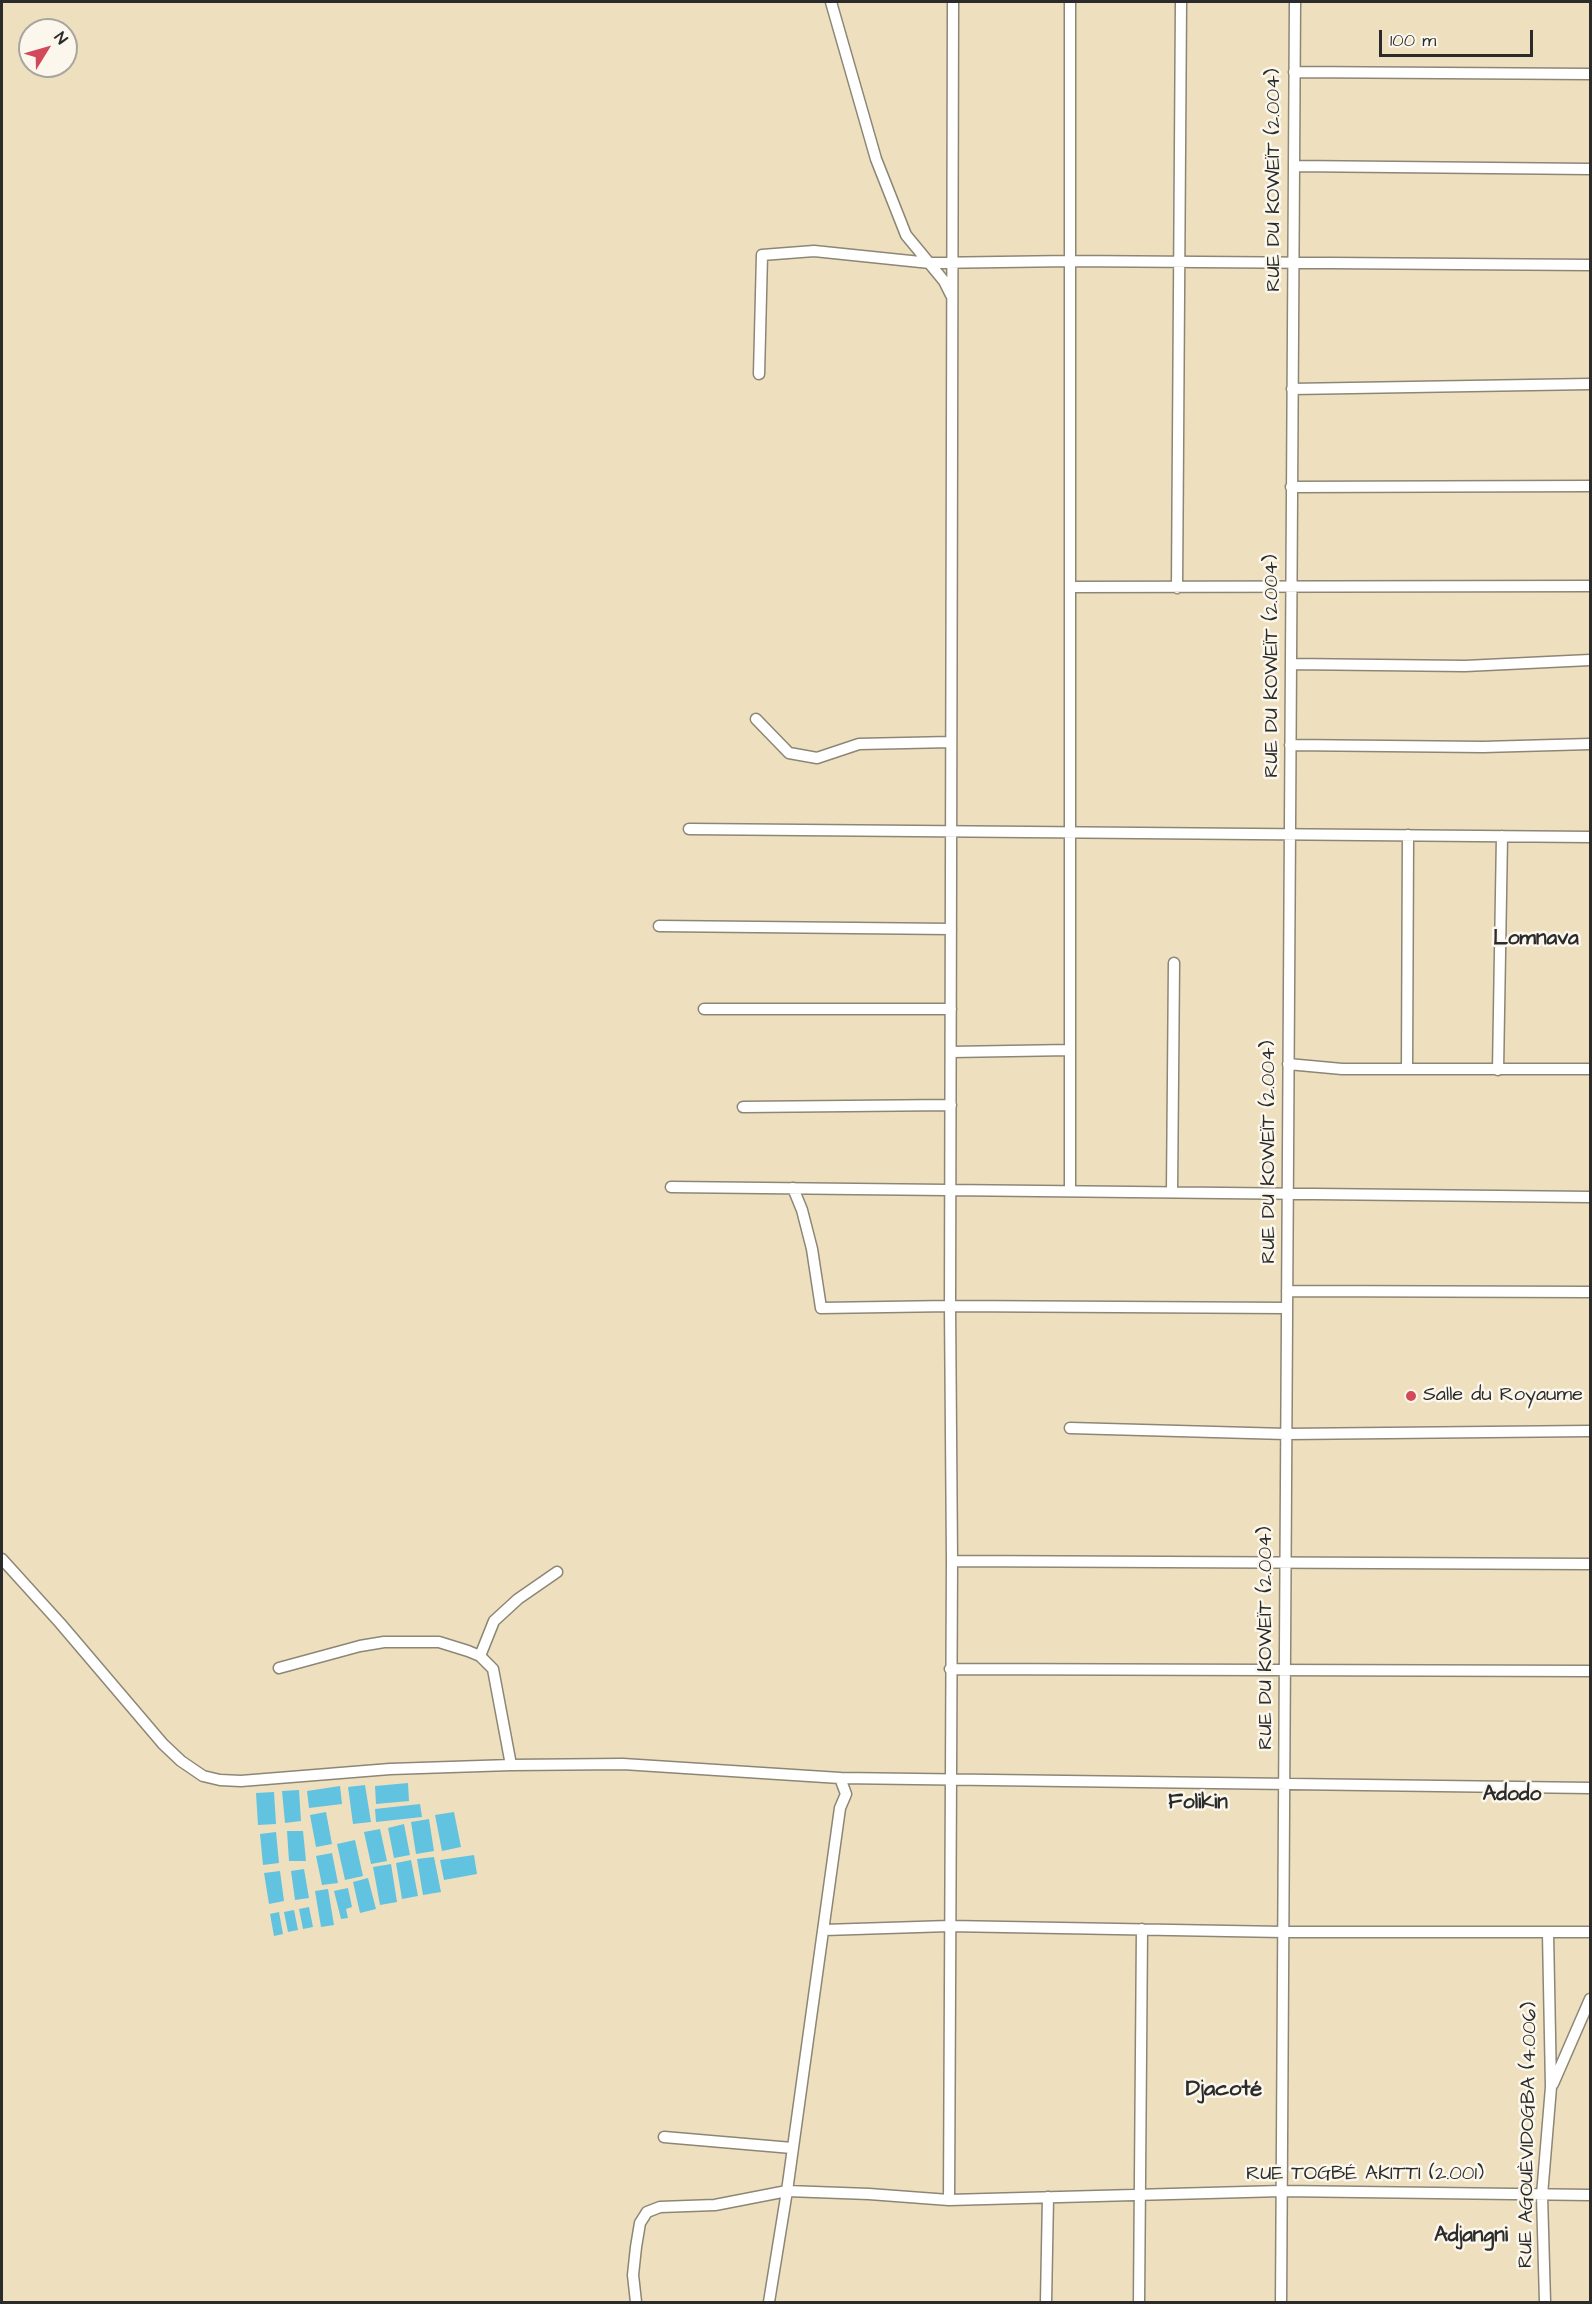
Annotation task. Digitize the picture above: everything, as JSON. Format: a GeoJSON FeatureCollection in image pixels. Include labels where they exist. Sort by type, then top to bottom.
{"type":"FeatureCollection","features":[{"type":"Feature","properties":{"kind":"street"},"geometry":{"type":"LineString","coordinates":[[831,2],[876,159],[906,235],[944,280],[952,297]]}},
{"type":"Feature","properties":{"kind":"street"},"geometry":{"type":"LineString","coordinates":[[949,2200],[949,1781],[952,1561],[950,1306],[953,2]]}},
{"type":"Feature","properties":{"kind":"street"},"geometry":{"type":"LineString","coordinates":[[1070,2],[1070,1191]]}},
{"type":"Feature","properties":{"kind":"street"},"geometry":{"type":"LineString","coordinates":[[1177,588],[1180,2]]}},
{"type":"Feature","properties":{"kind":"street","name":"RUE DU KOWEÏT (2.004)"},"geometry":{"type":"LineString","coordinates":[[1281,2302],[1294,2]]}},
{"type":"Feature","properties":{"kind":"street"},"geometry":{"type":"LineString","coordinates":[[1294,72],[1590,74]]}},
{"type":"Feature","properties":{"kind":"street"},"geometry":{"type":"LineString","coordinates":[[1293,166],[1590,169]]}},
{"type":"Feature","properties":{"kind":"street"},"geometry":{"type":"LineString","coordinates":[[759,374],[762,255],[814,251],[930,263],[1070,261],[1590,265]]}},
{"type":"Feature","properties":{"kind":"street"},"geometry":{"type":"LineString","coordinates":[[1292,389],[1590,384]]}},
{"type":"Feature","properties":{"kind":"street"},"geometry":{"type":"LineString","coordinates":[[1292,487],[1590,486]]}},
{"type":"Feature","properties":{"kind":"street"},"geometry":{"type":"LineString","coordinates":[[1070,587],[1590,586]]}},
{"type":"Feature","properties":{"kind":"street"},"geometry":{"type":"LineString","coordinates":[[1291,664],[1466,666],[1590,660]]}},
{"type":"Feature","properties":{"kind":"street"},"geometry":{"type":"LineString","coordinates":[[756,719],[789,753],[817,758],[859,744],[951,742]]}},
{"type":"Feature","properties":{"kind":"street"},"geometry":{"type":"LineString","coordinates":[[1290,745],[1483,747],[1590,744]]}},
{"type":"Feature","properties":{"kind":"street"},"geometry":{"type":"LineString","coordinates":[[689,829],[1590,837]]}},
{"type":"Feature","properties":{"kind":"street"},"geometry":{"type":"LineString","coordinates":[[1407,1069],[1408,835]]}},
{"type":"Feature","properties":{"kind":"street"},"geometry":{"type":"LineString","coordinates":[[1498,1070],[1502,836]]}},
{"type":"Feature","properties":{"kind":"street"},"geometry":{"type":"LineString","coordinates":[[659,926],[951,929]]}},
{"type":"Feature","properties":{"kind":"street"},"geometry":{"type":"LineString","coordinates":[[1172,1192],[1174,963]]}},
{"type":"Feature","properties":{"kind":"street"},"geometry":{"type":"LineString","coordinates":[[704,1009],[951,1009]]}},
{"type":"Feature","properties":{"kind":"street"},"geometry":{"type":"LineString","coordinates":[[951,1052],[1070,1050]]}},
{"type":"Feature","properties":{"kind":"street"},"geometry":{"type":"LineString","coordinates":[[1288,1064],[1342,1069],[1590,1069]]}},
{"type":"Feature","properties":{"kind":"street"},"geometry":{"type":"LineString","coordinates":[[743,1107],[951,1105]]}},
{"type":"Feature","properties":{"kind":"street"},"geometry":{"type":"LineString","coordinates":[[671,1187],[1590,1197]]}},
{"type":"Feature","properties":{"kind":"street"},"geometry":{"type":"LineString","coordinates":[[793,1188],[802,1210],[812,1249],[821,1308],[950,1306],[1287,1308]]}},
{"type":"Feature","properties":{"kind":"street"},"geometry":{"type":"LineString","coordinates":[[1287,1291],[1590,1292]]}},
{"type":"Feature","properties":{"kind":"street"},"geometry":{"type":"LineString","coordinates":[[1070,1428],[1286,1434],[1590,1431]]}},
{"type":"Feature","properties":{"kind":"street"},"geometry":{"type":"LineString","coordinates":[[2,1559],[163,1744],[181,1761],[203,1776],[220,1780],[241,1781],[390,1769],[623,1764],[840,1778],[949,1781],[1590,1788]]}},
{"type":"Feature","properties":{"kind":"street"},"geometry":{"type":"LineString","coordinates":[[952,1561],[1590,1564]]}},
{"type":"Feature","properties":{"kind":"street"},"geometry":{"type":"LineString","coordinates":[[480,1656],[494,1621],[518,1599],[557,1572]]}},
{"type":"Feature","properties":{"kind":"street"},"geometry":{"type":"LineString","coordinates":[[279,1668],[360,1646],[394,1642],[439,1642],[480,1656],[493,1669],[511,1765]]}},
{"type":"Feature","properties":{"kind":"street"},"geometry":{"type":"LineString","coordinates":[[950,1669],[1590,1671]]}},
{"type":"Feature","properties":{"kind":"street"},"geometry":{"type":"LineString","coordinates":[[769,2302],[787,2191],[840,1808],[846,1794],[840,1778]]}},
{"type":"Feature","properties":{"kind":"street"},"geometry":{"type":"LineString","coordinates":[[824,1930],[949,1926],[1283,1932],[1590,1932]]}},
{"type":"Feature","properties":{"kind":"street"},"geometry":{"type":"LineString","coordinates":[[1139,2302],[1142,1929]]}},
{"type":"Feature","properties":{"kind":"street","name":"RUE AGOUÈVIDOGBA (4.006)"},"geometry":{"type":"LineString","coordinates":[[1545,2302],[1542,2195],[1551,2087],[1548,1933]]}},
{"type":"Feature","properties":{"kind":"street"},"geometry":{"type":"LineString","coordinates":[[1551,2087],[1590,1999]]}},
{"type":"Feature","properties":{"kind":"street"},"geometry":{"type":"LineString","coordinates":[[664,2137],[792,2148]]}},
{"type":"Feature","properties":{"kind":"street","name":"RUE TOGBÉ AKITTI (2.001)"},"geometry":{"type":"LineString","coordinates":[[636,2302],[633,2275],[636,2247],[640,2223],[647,2212],[660,2207],[715,2205],[787,2191],[949,2200],[1282,2191],[1590,2194]]}},
{"type":"Feature","properties":{"kind":"street"},"geometry":{"type":"LineString","coordinates":[[1046,2302],[1048,2198]]}},
{"type":"Feature","properties":{"kind":"water"},"geometry":{"type":"Polygon","coordinates":[[[408,1783],[409,1801],[376,1804],[375,1786],[408,1783]]]}},
{"type":"Feature","properties":{"kind":"water"},"geometry":{"type":"Polygon","coordinates":[[[365,1785],[371,1822],[353,1824],[348,1787],[365,1785]]]}},
{"type":"Feature","properties":{"kind":"water"},"geometry":{"type":"Polygon","coordinates":[[[340,1786],[342,1804],[309,1808],[307,1791],[340,1786]]]}},
{"type":"Feature","properties":{"kind":"water"},"geometry":{"type":"Polygon","coordinates":[[[299,1790],[301,1821],[285,1823],[282,1791],[299,1790]]]}},
{"type":"Feature","properties":{"kind":"water"},"geometry":{"type":"Polygon","coordinates":[[[274,1792],[276,1824],[258,1825],[256,1793],[274,1792]]]}},
{"type":"Feature","properties":{"kind":"water"},"geometry":{"type":"Polygon","coordinates":[[[420,1804],[422,1817],[376,1822],[375,1809],[420,1804]]]}},
{"type":"Feature","properties":{"kind":"water"},"geometry":{"type":"Polygon","coordinates":[[[326,1812],[332,1844],[316,1847],[310,1815],[326,1812]]]}},
{"type":"Feature","properties":{"kind":"water"},"geometry":{"type":"Polygon","coordinates":[[[454,1812],[461,1847],[442,1851],[435,1815],[454,1812]]]}},
{"type":"Feature","properties":{"kind":"water"},"geometry":{"type":"Polygon","coordinates":[[[429,1819],[434,1851],[416,1854],[411,1822],[429,1819]]]}},
{"type":"Feature","properties":{"kind":"water"},"geometry":{"type":"Polygon","coordinates":[[[404,1824],[410,1855],[394,1858],[388,1828],[404,1824]]]}},
{"type":"Feature","properties":{"kind":"water"},"geometry":{"type":"Polygon","coordinates":[[[380,1829],[387,1861],[371,1864],[364,1832],[380,1829]]]}},
{"type":"Feature","properties":{"kind":"water"},"geometry":{"type":"Polygon","coordinates":[[[287,1831],[303,1831],[306,1861],[289,1861],[287,1831]]]}},
{"type":"Feature","properties":{"kind":"water"},"geometry":{"type":"Polygon","coordinates":[[[276,1832],[279,1863],[263,1865],[260,1834],[276,1832]]]}},
{"type":"Feature","properties":{"kind":"water"},"geometry":{"type":"Polygon","coordinates":[[[355,1840],[363,1876],[345,1880],[337,1844],[355,1840]]]}},
{"type":"Feature","properties":{"kind":"water"},"geometry":{"type":"Polygon","coordinates":[[[332,1853],[338,1883],[322,1885],[316,1856],[332,1853]]]}},
{"type":"Feature","properties":{"kind":"water"},"geometry":{"type":"Polygon","coordinates":[[[474,1855],[477,1874],[444,1880],[440,1860],[474,1855]]]}},
{"type":"Feature","properties":{"kind":"water"},"geometry":{"type":"Polygon","coordinates":[[[434,1857],[441,1892],[423,1895],[417,1859],[434,1857]]]}},
{"type":"Feature","properties":{"kind":"water"},"geometry":{"type":"Polygon","coordinates":[[[411,1860],[418,1896],[402,1899],[396,1863],[411,1860]]]}},
{"type":"Feature","properties":{"kind":"water"},"geometry":{"type":"Polygon","coordinates":[[[391,1864],[397,1902],[380,1905],[373,1867],[391,1864]]]}},
{"type":"Feature","properties":{"kind":"water"},"geometry":{"type":"Polygon","coordinates":[[[304,1869],[309,1898],[295,1900],[291,1871],[304,1869]]]}},
{"type":"Feature","properties":{"kind":"water"},"geometry":{"type":"Polygon","coordinates":[[[280,1871],[284,1901],[269,1904],[264,1873],[280,1871]]]}},
{"type":"Feature","properties":{"kind":"water"},"geometry":{"type":"Polygon","coordinates":[[[368,1878],[376,1909],[360,1913],[353,1882],[368,1878]]]}},
{"type":"Feature","properties":{"kind":"water"},"geometry":{"type":"Polygon","coordinates":[[[348,1888],[352,1907],[346,1909],[348,1918],[341,1919],[334,1891],[348,1888]]]}},
{"type":"Feature","properties":{"kind":"water"},"geometry":{"type":"Polygon","coordinates":[[[328,1889],[334,1925],[321,1927],[315,1891],[328,1889]]]}},
{"type":"Feature","properties":{"kind":"water"},"geometry":{"type":"Polygon","coordinates":[[[309,1907],[313,1927],[303,1929],[299,1909],[309,1907]]]}},
{"type":"Feature","properties":{"kind":"water"},"geometry":{"type":"Polygon","coordinates":[[[294,1910],[298,1930],[288,1932],[284,1912],[294,1910]]]}},
{"type":"Feature","properties":{"kind":"water"},"geometry":{"type":"Polygon","coordinates":[[[279,1912],[283,1934],[274,1936],[270,1914],[279,1912]]]}},
{"type":"Feature","properties":{"kind":"place","name":"Salle du Royaume"},"geometry":{"type":"Point","coordinates":[1411,1396]}},
{"type":"Feature","properties":{"kind":"district","name":"Lomnava"},"geometry":{"type":"Point","coordinates":[1536,940]}},
{"type":"Feature","properties":{"kind":"district","name":"Adodo"},"geometry":{"type":"Point","coordinates":[1512,1796]}},
{"type":"Feature","properties":{"kind":"district","name":"Folikin"},"geometry":{"type":"Point","coordinates":[1198,1804]}},
{"type":"Feature","properties":{"kind":"district","name":"Djacoté"},"geometry":{"type":"Point","coordinates":[1224,2090]}},
{"type":"Feature","properties":{"kind":"district","name":"Adjangni"},"geometry":{"type":"Point","coordinates":[1471,2237]}}]}
